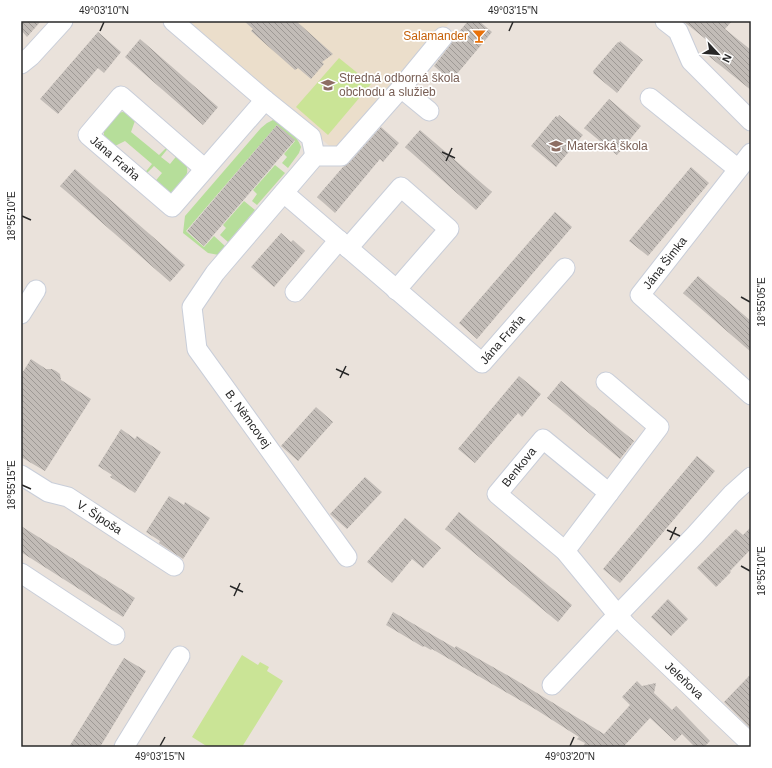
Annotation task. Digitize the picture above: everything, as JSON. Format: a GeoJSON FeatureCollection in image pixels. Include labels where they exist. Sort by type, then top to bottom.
{"type":"FeatureCollection","features":[{"type":"Feature","properties":{"kind":"street"},"geometry":{"type":"LineString","coordinates":[[21,64],[31,56],[63,21]]}},
{"type":"Feature","properties":{"kind":"street"},"geometry":{"type":"LineString","coordinates":[[173,21],[265,100],[311,137],[315,156]]}},
{"type":"Feature","properties":{"kind":"street"},"geometry":{"type":"LineString","coordinates":[[665,21],[678,32],[691,61],[751,121]]}},
{"type":"Feature","properties":{"kind":"street"},"geometry":{"type":"LineString","coordinates":[[315,156],[341,156],[401,88],[443,37]]}},
{"type":"Feature","properties":{"kind":"street"},"geometry":{"type":"LineString","coordinates":[[401,88],[429,111]]}},
{"type":"Feature","properties":{"kind":"street","name":"Jána Fraňa"},"geometry":{"type":"LineString","coordinates":[[205,169],[121,96],[88,135],[172,207],[265,100]]}},
{"type":"Feature","properties":{"kind":"street"},"geometry":{"type":"LineString","coordinates":[[650,98],[738,169]]}},
{"type":"Feature","properties":{"kind":"street","name":"Jána Šimka"},"geometry":{"type":"LineString","coordinates":[[751,153],[640,295],[751,395]]}},
{"type":"Feature","properties":{"kind":"street"},"geometry":{"type":"LineString","coordinates":[[284,193],[315,156]]}},
{"type":"Feature","properties":{"kind":"street"},"geometry":{"type":"LineString","coordinates":[[295,292],[401,187],[449,229],[396,290]]}},
{"type":"Feature","properties":{"kind":"street","name":"Jána Fraňa"},"geometry":{"type":"LineString","coordinates":[[284,193],[482,363],[565,268]]}},
{"type":"Feature","properties":{"kind":"street","name":"B. Němcovej"},"geometry":{"type":"LineString","coordinates":[[284,193],[215,274],[192,307],[198,349],[347,557]]}},
{"type":"Feature","properties":{"kind":"street"},"geometry":{"type":"LineString","coordinates":[[21,314],[36,290]]}},
{"type":"Feature","properties":{"kind":"street"},"geometry":{"type":"LineString","coordinates":[[565,551],[659,427],[606,382]]}},
{"type":"Feature","properties":{"kind":"street","name":"Benkova"},"geometry":{"type":"LineString","coordinates":[[609,493],[543,439],[497,494],[565,551],[618,616]]}},
{"type":"Feature","properties":{"kind":"street","name":"V. Šípoša"},"geometry":{"type":"LineString","coordinates":[[21,475],[48,492],[68,497],[174,566]]}},
{"type":"Feature","properties":{"kind":"street"},"geometry":{"type":"LineString","coordinates":[[552,685],[732,494],[751,477]]}},
{"type":"Feature","properties":{"kind":"street"},"geometry":{"type":"LineString","coordinates":[[21,573],[115,635]]}},
{"type":"Feature","properties":{"kind":"street","name":"Jeleňova"},"geometry":{"type":"LineString","coordinates":[[618,616],[751,744]]}},
{"type":"Feature","properties":{"kind":"street"},"geometry":{"type":"LineString","coordinates":[[124,747],[180,656]]}},
{"type":"Feature","properties":{"kind":"shaded area","name":"Stredná odborná škola obchodu a služieb"},"geometry":{"type":"Polygon","coordinates":[[[187,21],[451,21],[340,149],[334,150],[187,21]]]}},
{"type":"Feature","properties":{"kind":"green space"},"geometry":{"type":"Polygon","coordinates":[[[339,58],[371,84],[328,135],[296,107],[339,58]]]}},
{"type":"Feature","properties":{"kind":"green space"},"geometry":{"type":"Polygon","coordinates":[[[123,112],[136,118],[131,132],[159,155],[169,145],[170,146],[161,157],[170,164],[179,153],[182,157],[187,171],[184,179],[175,191],[168,193],[153,184],[162,173],[154,166],[144,176],[143,175],[152,164],[125,141],[111,148],[104,137],[104,129],[117,113],[123,112]]]}},
{"type":"Feature","properties":{"kind":"green space"},"geometry":{"type":"Polygon","coordinates":[[[273,120],[286,128],[296,138],[301,147],[299,153],[288,168],[282,163],[287,157],[284,154],[295,141],[277,125],[186,231],[204,247],[214,236],[225,246],[219,255],[208,253],[183,233],[185,216],[261,128],[273,120]]]}},
{"type":"Feature","properties":{"kind":"green space"},"geometry":{"type":"Polygon","coordinates":[[[275,165],[285,173],[257,205],[252,201],[257,194],[253,190],[275,165]]]}},
{"type":"Feature","properties":{"kind":"green space"},"geometry":{"type":"Polygon","coordinates":[[[244,201],[255,210],[228,242],[220,235],[226,228],[223,225],[244,201]]]}},
{"type":"Feature","properties":{"kind":"green space"},"geometry":{"type":"Polygon","coordinates":[[[242,655],[258,665],[260,662],[269,667],[267,671],[283,681],[242,747],[208,747],[192,737],[242,655]]]}},
{"type":"Feature","properties":{"kind":"building"},"geometry":{"type":"Polygon","coordinates":[[[21,21],[41,21],[27,37],[21,30],[21,21]]]}},
{"type":"Feature","properties":{"kind":"building"},"geometry":{"type":"Polygon","coordinates":[[[244,21],[296,21],[333,54],[322,62],[324,64],[311,79],[298,68],[295,70],[251,31],[253,29],[244,21]]]}},
{"type":"Feature","properties":{"kind":"building"},"geometry":{"type":"Polygon","coordinates":[[[468,21],[479,21],[492,32],[451,81],[434,66],[468,21]]]}},
{"type":"Feature","properties":{"kind":"building"},"geometry":{"type":"Polygon","coordinates":[[[683,21],[732,21],[725,29],[751,50],[751,90],[706,54],[713,45],[683,21]]]}},
{"type":"Feature","properties":{"kind":"building"},"geometry":{"type":"Polygon","coordinates":[[[98,32],[121,52],[104,73],[98,68],[58,114],[40,99],[98,32]]]}},
{"type":"Feature","properties":{"kind":"building"},"geometry":{"type":"Polygon","coordinates":[[[140,39],[218,107],[203,125],[125,57],[140,39]]]}},
{"type":"Feature","properties":{"kind":"building"},"geometry":{"type":"Polygon","coordinates":[[[620,41],[643,60],[617,93],[593,73],[593,71],[620,41]]]}},
{"type":"Feature","properties":{"kind":"building"},"geometry":{"type":"Polygon","coordinates":[[[609,99],[641,126],[617,155],[584,128],[609,99]]]}},
{"type":"Feature","properties":{"kind":"building"},"geometry":{"type":"Polygon","coordinates":[[[559,115],[583,135],[556,167],[531,146],[556,116],[558,117],[559,115]]]}},
{"type":"Feature","properties":{"kind":"building"},"geometry":{"type":"Polygon","coordinates":[[[277,125],[295,140],[204,246],[187,231],[277,125]]]}},
{"type":"Feature","properties":{"kind":"building"},"geometry":{"type":"Polygon","coordinates":[[[381,127],[399,143],[383,162],[380,159],[335,213],[317,197],[381,127]]]}},
{"type":"Feature","properties":{"kind":"building"},"geometry":{"type":"Polygon","coordinates":[[[420,130],[492,192],[476,210],[405,147],[420,130]]]}},
{"type":"Feature","properties":{"kind":"building"},"geometry":{"type":"Polygon","coordinates":[[[691,167],[709,183],[648,256],[629,241],[691,167]]]}},
{"type":"Feature","properties":{"kind":"building"},"geometry":{"type":"Polygon","coordinates":[[[75,169],[185,265],[170,282],[60,186],[75,169]]]}},
{"type":"Feature","properties":{"kind":"building"},"geometry":{"type":"Polygon","coordinates":[[[555,212],[572,227],[477,339],[459,323],[555,212]]]}},
{"type":"Feature","properties":{"kind":"building"},"geometry":{"type":"Polygon","coordinates":[[[281,233],[291,242],[293,240],[305,251],[274,287],[251,267],[281,233]]]}},
{"type":"Feature","properties":{"kind":"building"},"geometry":{"type":"Polygon","coordinates":[[[698,276],[751,321],[751,352],[683,293],[698,276]]]}},
{"type":"Feature","properties":{"kind":"building"},"geometry":{"type":"Polygon","coordinates":[[[31,359],[46,369],[56,371],[60,374],[61,380],[91,399],[45,471],[21,457],[21,375],[31,359]]]}},
{"type":"Feature","properties":{"kind":"building"},"geometry":{"type":"Polygon","coordinates":[[[519,376],[541,394],[522,417],[518,413],[475,463],[458,449],[519,376]]]}},
{"type":"Feature","properties":{"kind":"building"},"geometry":{"type":"Polygon","coordinates":[[[561,381],[634,441],[620,459],[547,398],[561,381]]]}},
{"type":"Feature","properties":{"kind":"building"},"geometry":{"type":"Polygon","coordinates":[[[316,407],[333,422],[298,461],[281,446],[316,407]]]}},
{"type":"Feature","properties":{"kind":"building"},"geometry":{"type":"Polygon","coordinates":[[[121,429],[135,439],[137,436],[161,452],[135,493],[110,477],[112,475],[98,466],[121,429]]]}},
{"type":"Feature","properties":{"kind":"building"},"geometry":{"type":"Polygon","coordinates":[[[697,456],[715,471],[620,583],[603,569],[697,456]]]}},
{"type":"Feature","properties":{"kind":"building"},"geometry":{"type":"Polygon","coordinates":[[[365,477],[382,492],[347,529],[330,514],[365,477]]]}},
{"type":"Feature","properties":{"kind":"building"},"geometry":{"type":"Polygon","coordinates":[[[169,496],[184,505],[185,502],[210,518],[183,559],[159,543],[160,541],[146,532],[169,496]]]}},
{"type":"Feature","properties":{"kind":"building"},"geometry":{"type":"Polygon","coordinates":[[[459,512],[572,605],[558,622],[445,529],[459,512]]]}},
{"type":"Feature","properties":{"kind":"building"},"geometry":{"type":"Polygon","coordinates":[[[405,518],[441,548],[423,568],[412,559],[392,583],[367,562],[405,518]]]}},
{"type":"Feature","properties":{"kind":"building"},"geometry":{"type":"Polygon","coordinates":[[[21,526],[135,598],[123,617],[21,552],[21,526]]]}},
{"type":"Feature","properties":{"kind":"building"},"geometry":{"type":"Polygon","coordinates":[[[751,527],[751,549],[716,587],[697,568],[736,529],[743,535],[751,527]]]}},
{"type":"Feature","properties":{"kind":"building"},"geometry":{"type":"Polygon","coordinates":[[[668,599],[688,619],[671,636],[651,617],[668,599]]]}},
{"type":"Feature","properties":{"kind":"building"},"geometry":{"type":"Polygon","coordinates":[[[393,612],[455,648],[456,646],[514,679],[604,734],[630,705],[622,697],[637,681],[642,686],[656,683],[654,693],[672,710],[676,706],[710,741],[704,747],[695,747],[682,734],[675,741],[650,718],[624,746],[625,747],[583,747],[585,743],[577,739],[579,737],[535,709],[432,649],[423,647],[386,625],[393,612]]]}},
{"type":"Feature","properties":{"kind":"building"},"geometry":{"type":"Polygon","coordinates":[[[124,658],[146,671],[100,747],[69,747],[124,658]]]}},
{"type":"Feature","properties":{"kind":"building"},"geometry":{"type":"Polygon","coordinates":[[[751,674],[751,729],[724,702],[751,674]]]}},
{"type":"Feature","properties":{"kind":"place","name":"Salamander"},"geometry":{"type":"Point","coordinates":[479,36]}},
{"type":"Feature","properties":{"kind":"place","name":"Stredná odborná škola obchodu a služieb"},"geometry":{"type":"Point","coordinates":[328,85]}},
{"type":"Feature","properties":{"kind":"place","name":"Materská škola"},"geometry":{"type":"Point","coordinates":[556,146]}}]}
